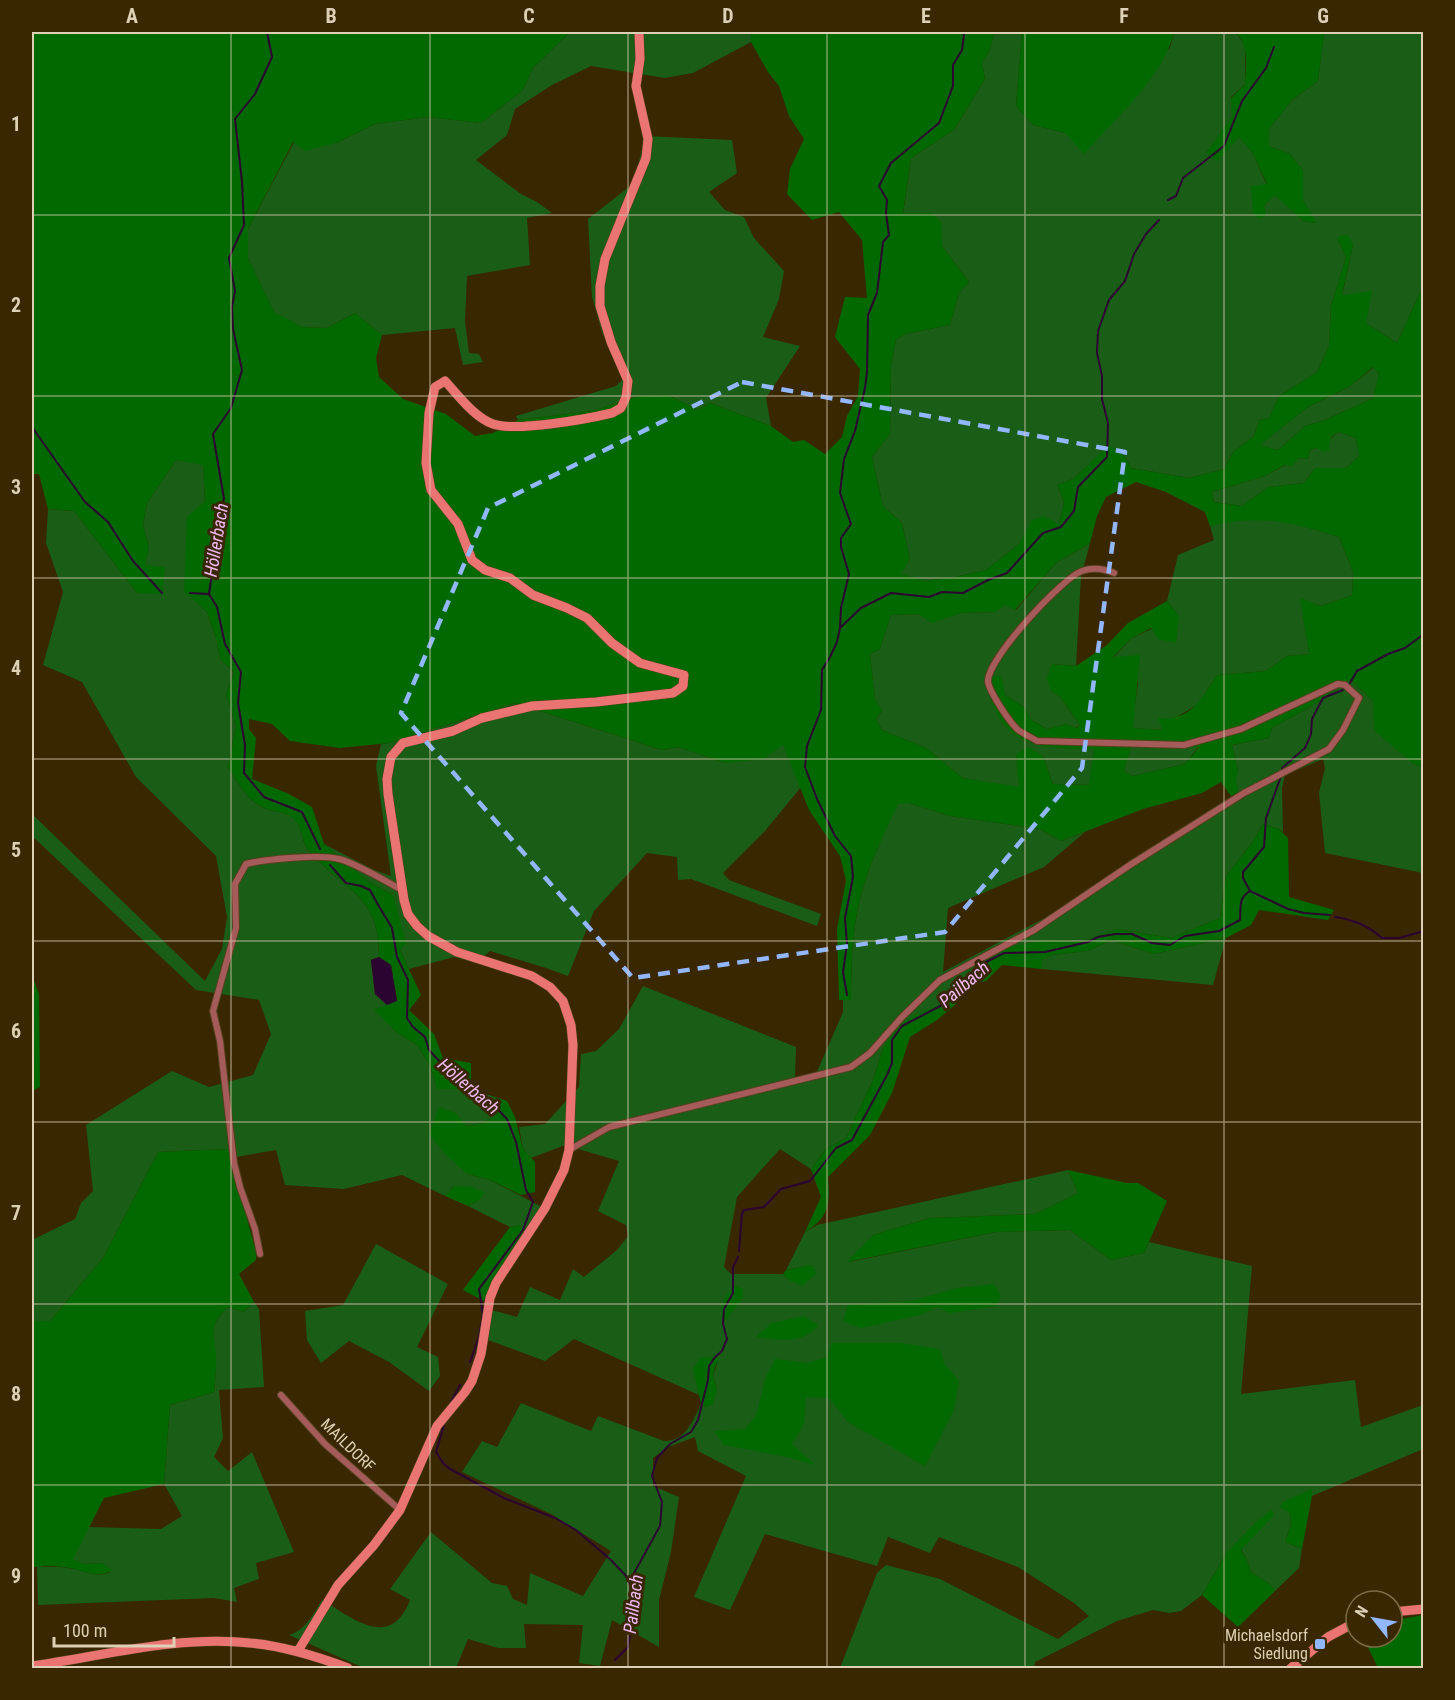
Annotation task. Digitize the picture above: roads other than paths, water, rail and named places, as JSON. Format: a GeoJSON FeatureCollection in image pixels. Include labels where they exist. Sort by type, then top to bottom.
{"type":"FeatureCollection","features":[{"type":"Feature","properties":{"kind":"street"},"geometry":{"type":"LineString","coordinates":[[298,1651],[338,1585],[374,1545],[400,1510],[437,1426],[472,1381],[481,1354],[490,1298],[496,1283],[545,1208],[564,1170],[569,1150],[573,1045],[571,1025],[563,1001],[550,987],[532,976],[457,952],[428,936],[408,914],[402,890],[387,778],[392,757],[403,743],[453,731],[482,718],[532,706],[596,702],[673,693],[683,686],[684,675],[640,663],[612,643],[587,618],[533,595],[510,578],[485,570],[472,560],[458,524],[432,490],[426,463],[429,413],[435,387],[445,381],[478,415],[493,424],[514,428],[612,413],[621,408],[626,397],[628,381],[611,342],[600,306],[600,286],[605,259],[646,159],[648,139],[636,86],[639,32]]}},
{"type":"Feature","properties":{"kind":"street"},"geometry":{"type":"LineString","coordinates":[[569,1150],[609,1127],[851,1067],[870,1053],[902,1017],[940,980],[1034,930],[1130,865],[1244,793],[1329,749],[1343,730],[1359,698],[1345,686],[1338,684],[1241,729],[1184,745],[1037,741],[1017,729],[997,701],[988,681],[993,664],[1007,644],[1062,584],[1082,571],[1102,568],[1114,573]]}},
{"type":"Feature","properties":{"kind":"street"},"geometry":{"type":"LineString","coordinates":[[260,1254],[255,1229],[234,1163],[220,1041],[213,1011],[234,942],[236,921],[234,891],[237,878],[246,864],[322,857],[339,859],[402,890]]}},
{"type":"Feature","properties":{"kind":"street","name":"MAILDORF"},"geometry":{"type":"LineString","coordinates":[[281,1395],[325,1444],[400,1510]]}},
{"type":"Feature","properties":{"kind":"street"},"geometry":{"type":"LineString","coordinates":[[1404,1611],[1424,1609]]}},
{"type":"Feature","properties":{"kind":"street"},"geometry":{"type":"LineString","coordinates":[[1291,1668],[1328,1637],[1344,1628]]}},
{"type":"Feature","properties":{"kind":"street"},"geometry":{"type":"LineString","coordinates":[[32,1666],[166,1645],[206,1642],[250,1643],[298,1651],[348,1668]]}},
{"type":"Feature","properties":{"kind":"waterway","name":"Höllerbach"},"geometry":{"type":"LineString","coordinates":[[267,32],[272,57],[255,94],[235,119],[244,225],[229,258],[235,291],[232,307],[233,329],[242,370],[231,408],[213,434],[224,499],[214,529],[209,594],[217,607],[225,644],[241,672],[238,703],[245,745],[244,773],[264,797],[302,812],[320,849]]}},
{"type":"Feature","properties":{"kind":"waterway"},"geometry":{"type":"LineString","coordinates":[[847,995],[843,972],[847,944],[845,918],[853,877],[851,856],[835,836],[817,799],[805,767],[807,746],[821,710],[822,670],[837,642],[841,608],[849,574],[841,547],[841,538],[851,524],[840,493],[844,459],[855,431],[865,388],[868,315],[877,293],[883,242],[889,235],[887,200],[879,186],[891,163],[939,123],[953,86],[953,65],[962,50],[964,35],[962,32]]}},
{"type":"Feature","properties":{"kind":"waterway"},"geometry":{"type":"LineString","coordinates":[[1168,200],[1176,196],[1183,178],[1224,146],[1242,101],[1266,68],[1274,47]]}},
{"type":"Feature","properties":{"kind":"waterway"},"geometry":{"type":"LineString","coordinates":[[840,628],[861,608],[891,593],[929,597],[942,592],[963,593],[1007,573],[1043,533],[1061,527],[1074,511],[1078,487],[1107,457],[1108,423],[1102,399],[1102,376],[1097,353],[1098,331],[1109,300],[1125,281],[1134,254],[1146,234],[1159,220]]}},
{"type":"Feature","properties":{"kind":"waterway"},"geometry":{"type":"LineString","coordinates":[[32,427],[85,502],[108,522],[133,561],[162,593]]}},
{"type":"Feature","properties":{"kind":"waterway"},"geometry":{"type":"LineString","coordinates":[[190,593],[208,594]]}},
{"type":"Feature","properties":{"kind":"waterway"},"geometry":{"type":"LineString","coordinates":[[1350,683],[1357,671],[1388,654],[1405,648],[1424,634]]}},
{"type":"Feature","properties":{"kind":"waterway"},"geometry":{"type":"LineString","coordinates":[[1282,768],[1305,748],[1311,734],[1312,719],[1323,698],[1343,690]]}},
{"type":"Feature","properties":{"kind":"waterway"},"geometry":{"type":"LineString","coordinates":[[1250,891],[1243,878],[1243,872],[1264,847],[1266,818],[1280,779]]}},
{"type":"Feature","properties":{"kind":"waterway","name":"Höllerbach"},"geometry":{"type":"LineString","coordinates":[[330,865],[346,883],[370,890],[392,928],[397,957],[408,980],[407,1018],[413,1027],[425,1037],[429,1050],[441,1063],[461,1074],[507,1119],[516,1142],[526,1190],[533,1202],[523,1230],[479,1289],[483,1314],[479,1337],[470,1362]]}},
{"type":"Feature","properties":{"kind":"waterway","name":"Pailbach"},"geometry":{"type":"LineString","coordinates":[[1250,891],[1288,909],[1330,915]]}},
{"type":"Feature","properties":{"kind":"waterway","name":"Pailbach"},"geometry":{"type":"LineString","coordinates":[[739,1251],[744,1210],[764,1207],[781,1189],[810,1181],[836,1148],[852,1140],[887,1075],[892,1063],[892,1040],[902,1026],[946,1003],[963,988],[984,963],[1004,953],[1045,952],[1115,934],[1132,934],[1152,943],[1170,945],[1185,936],[1219,931],[1240,920],[1242,900],[1250,891]]}},
{"type":"Feature","properties":{"kind":"waterway","name":"Pailbach"},"geometry":{"type":"LineString","coordinates":[[1335,917],[1360,924],[1382,938],[1399,938],[1424,931]]}},
{"type":"Feature","properties":{"kind":"waterway","name":"Pailbach"},"geometry":{"type":"LineString","coordinates":[[615,1660],[628,1647],[633,1614],[630,1586],[633,1575],[660,1526],[662,1502],[652,1476],[657,1458],[670,1444],[691,1432],[698,1420],[708,1380],[709,1366],[722,1351],[727,1339],[723,1324],[724,1309],[733,1293],[733,1267],[738,1257]]}},
{"type":"Feature","properties":{"kind":"waterway","name":"Höllerbach"},"geometry":{"type":"LineString","coordinates":[[451,1402],[460,1385]]}},
{"type":"Feature","properties":{"kind":"waterway","name":"Höllerbach"},"geometry":{"type":"LineString","coordinates":[[444,1425],[436,1452],[443,1463],[504,1498],[555,1518],[576,1530],[611,1560],[626,1576],[630,1586]]}},
{"type":"Feature","properties":{"kind":"place","name":"Michaelsdorf Siedlung"},"geometry":{"type":"Point","coordinates":[1320,1644]}}]}
